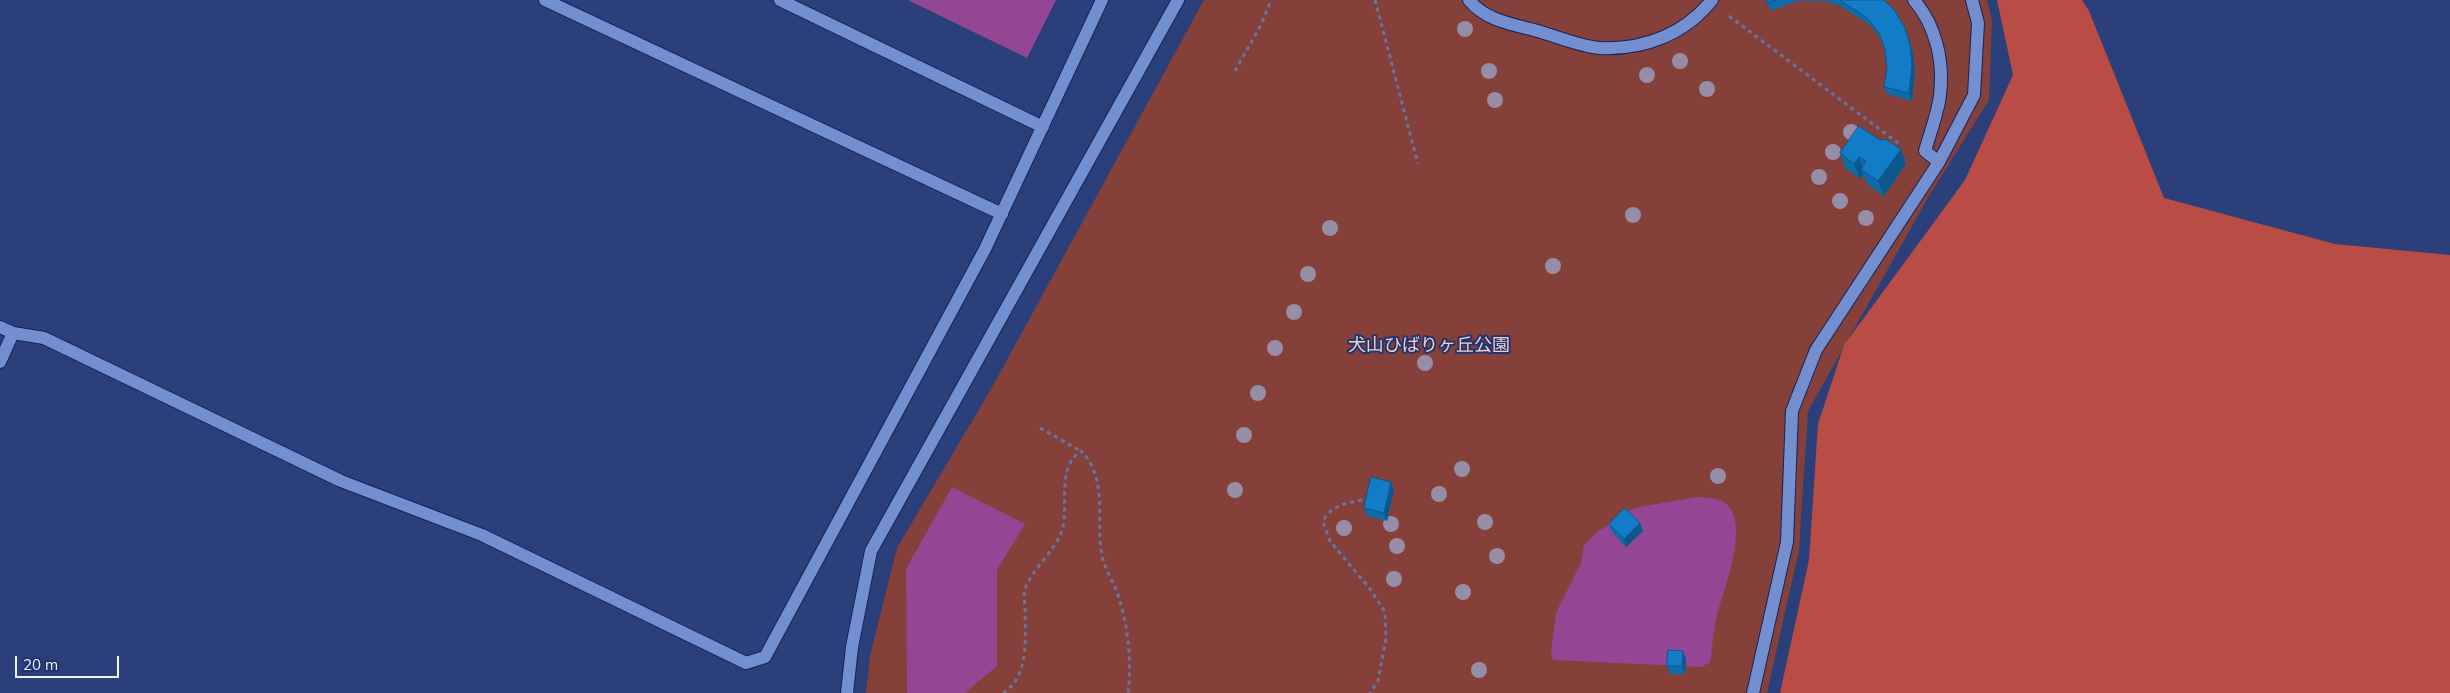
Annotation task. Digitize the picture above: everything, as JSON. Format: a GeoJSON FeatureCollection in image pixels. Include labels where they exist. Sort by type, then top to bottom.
{"type":"FeatureCollection","features":[{"type":"Feature","properties":{"kind":"street"},"geometry":{"type":"LineString","coordinates":[[545,0],[1002,214]]}},
{"type":"Feature","properties":{"kind":"street"},"geometry":{"type":"LineString","coordinates":[[780,0],[1043,127]]}},
{"type":"Feature","properties":{"kind":"street"},"geometry":{"type":"LineString","coordinates":[[0,327],[13,333],[44,338],[341,481],[482,535],[746,663],[765,657],[985,249],[1102,0]]}},
{"type":"Feature","properties":{"kind":"street"},"geometry":{"type":"LineString","coordinates":[[847,693],[852,647],[871,551],[1178,0]]}},
{"type":"Feature","properties":{"kind":"street"},"geometry":{"type":"LineString","coordinates":[[1469,0],[1474,6],[1494,19],[1599,48],[1658,41],[1685,26],[1711,1]]}},
{"type":"Feature","properties":{"kind":"street"},"geometry":{"type":"LineString","coordinates":[[1914,0],[1926,14],[1935,38],[1940,68],[1940,96],[1925,151],[1939,162]]}},
{"type":"Feature","properties":{"kind":"street"},"geometry":{"type":"LineString","coordinates":[[1754,693],[1787,542],[1792,411],[1816,350],[1939,162],[1974,95],[1978,24],[1972,0]]}},
{"type":"Feature","properties":{"kind":"street"},"geometry":{"type":"LineString","coordinates":[[0,362],[13,333]]}},
{"type":"Feature","properties":{"kind":"path"},"geometry":{"type":"LineString","coordinates":[[1235,71],[1261,25],[1271,0]]}},
{"type":"Feature","properties":{"kind":"path"},"geometry":{"type":"LineString","coordinates":[[1375,0],[1418,164]]}},
{"type":"Feature","properties":{"kind":"path"},"geometry":{"type":"LineString","coordinates":[[1711,1],[1919,159],[1925,151]]}},
{"type":"Feature","properties":{"kind":"path"},"geometry":{"type":"LineString","coordinates":[[1040,428],[1081,451],[1096,473],[1100,505],[1100,541],[1103,559],[1118,594],[1125,622],[1129,661],[1128,693]]}},
{"type":"Feature","properties":{"kind":"path"},"geometry":{"type":"LineString","coordinates":[[1003,693],[1011,688],[1021,670],[1026,636],[1025,590],[1063,528],[1066,477],[1074,456],[1081,451]]}},
{"type":"Feature","properties":{"kind":"path"},"geometry":{"type":"LineString","coordinates":[[1362,500],[1343,504],[1326,514],[1323,522],[1330,541],[1370,589],[1385,612],[1386,638],[1378,681],[1370,693]]}},
{"type":"Feature","properties":{"kind":"green space","name":"犬山ひばりヶ丘公園"},"geometry":{"type":"Polygon","coordinates":[[[1204,0],[1987,0],[1992,21],[1989,100],[1929,196],[1808,411],[1799,550],[1767,693],[866,693],[870,656],[897,548],[991,389],[1204,0]]]}},
{"type":"Feature","properties":{"kind":"shaded area"},"geometry":{"type":"Polygon","coordinates":[[[908,0],[1056,0],[1027,58],[908,0]]]}},
{"type":"Feature","properties":{"kind":"shaded area"},"geometry":{"type":"Polygon","coordinates":[[[1997,0],[2082,0],[2089,11],[2164,198],[2335,244],[2450,255],[2450,693],[1780,693],[1809,560],[1818,424],[1844,345],[1965,180],[2013,75],[1997,0]]]}},
{"type":"Feature","properties":{"kind":"shaded area"},"geometry":{"type":"Polygon","coordinates":[[[952,487],[1025,524],[997,570],[997,666],[965,693],[907,693],[906,569],[952,487]]]}},
{"type":"Feature","properties":{"kind":"shaded area"},"geometry":{"type":"Polygon","coordinates":[[[1697,497],[1714,498],[1724,502],[1732,511],[1735,524],[1734,555],[1716,618],[1710,662],[1702,667],[1553,660],[1551,653],[1556,613],[1581,563],[1584,545],[1597,532],[1634,508],[1697,497]]]}},
{"type":"Feature","properties":{"kind":"building"},"geometry":{"type":"Polygon","coordinates":[[[1840,0],[1884,0],[1895,11],[1905,28],[1910,45],[1912,65],[1909,93],[1884,87],[1887,69],[1885,50],[1879,33],[1867,18],[1840,0]]]}},
{"type":"Feature","properties":{"kind":"building"},"geometry":{"type":"Polygon","coordinates":[[[1859,126],[1880,140],[1885,139],[1901,149],[1878,181],[1861,169],[1866,161],[1859,157],[1854,164],[1840,153],[1859,126]]]}},
{"type":"Feature","properties":{"kind":"building"},"geometry":{"type":"Polygon","coordinates":[[[1371,477],[1391,482],[1384,513],[1364,508],[1371,477]]]}},
{"type":"Feature","properties":{"kind":"building"},"geometry":{"type":"Polygon","coordinates":[[[1625,508],[1640,523],[1624,539],[1609,524],[1625,508]]]}},
{"type":"Feature","properties":{"kind":"building"},"geometry":{"type":"Polygon","coordinates":[[[1668,650],[1683,651],[1682,666],[1667,666],[1668,650]]]}}]}
